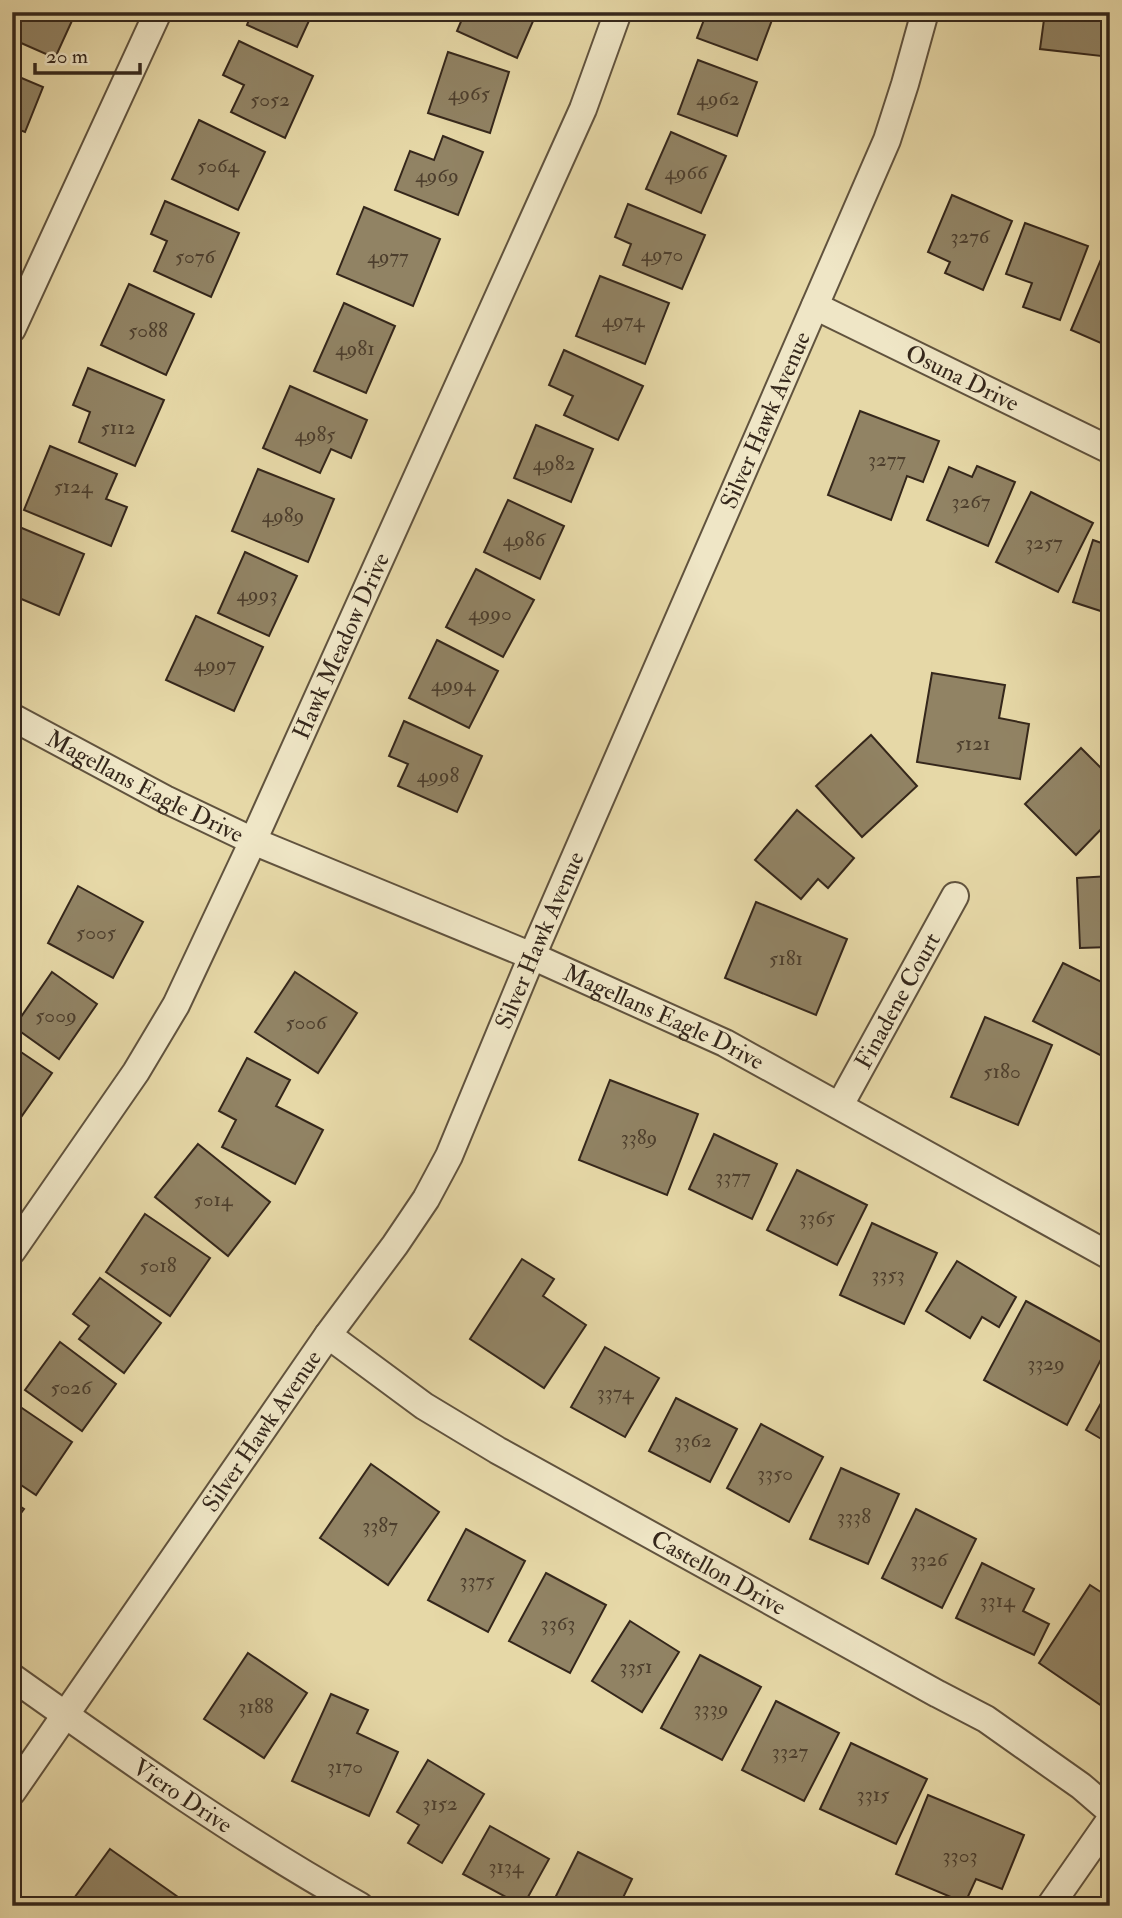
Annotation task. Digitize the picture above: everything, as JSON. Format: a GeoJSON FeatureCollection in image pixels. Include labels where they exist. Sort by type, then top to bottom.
{"type":"FeatureCollection","features":[{"type":"Feature","properties":{"kind":"street"},"geometry":{"type":"LineString","coordinates":[[12,329],[158,12]]}},
{"type":"Feature","properties":{"kind":"street","name":"Hawk Meadow Drive"},"geometry":{"type":"LineString","coordinates":[[12,1251],[136,1072],[176,1006],[583,109],[618,12]]}},
{"type":"Feature","properties":{"kind":"street","name":"Silver Hawk Avenue"},"geometry":{"type":"LineString","coordinates":[[12,1792],[328,1335],[395,1245],[426,1199],[449,1156],[532,956],[887,140],[925,12]]}},
{"type":"Feature","properties":{"kind":"street","name":"Osuna Drive"},"geometry":{"type":"LineString","coordinates":[[814,306],[1110,450]]}},
{"type":"Feature","properties":{"kind":"street","name":"Magellans Eagle Drive"},"geometry":{"type":"LineString","coordinates":[[12,717],[165,799],[253,841],[532,956],[725,1043],[1110,1256]]}},
{"type":"Feature","properties":{"kind":"street","name":"Finadene Court"},"geometry":{"type":"LineString","coordinates":[[840,1105],[955,897]]}},
{"type":"Feature","properties":{"kind":"street","name":"Castellon Drive"},"geometry":{"type":"LineString","coordinates":[[328,1335],[424,1406],[497,1450],[986,1719],[1081,1786],[1110,1811]]}},
{"type":"Feature","properties":{"kind":"street","name":"Viero Drive"},"geometry":{"type":"LineString","coordinates":[[12,1677],[242,1837],[360,1906]]}},
{"type":"Feature","properties":{"kind":"street"},"geometry":{"type":"LineString","coordinates":[[1050,1906],[1110,1820]]}},
{"type":"Feature","properties":{"kind":"building"},"geometry":{"type":"Polygon","coordinates":[[[12,12],[76,12],[55,58],[12,39],[12,12]]]}},
{"type":"Feature","properties":{"kind":"building"},"geometry":{"type":"Polygon","coordinates":[[[252,12],[313,12],[297,47],[247,25],[252,12]]]}},
{"type":"Feature","properties":{"kind":"building"},"geometry":{"type":"Polygon","coordinates":[[[465,12],[537,12],[517,58],[457,31],[465,12]]]}},
{"type":"Feature","properties":{"kind":"building"},"geometry":{"type":"Polygon","coordinates":[[[707,12],[775,12],[757,60],[697,38],[707,12]]]}},
{"type":"Feature","properties":{"kind":"building"},"geometry":{"type":"Polygon","coordinates":[[[1045,12],[1110,12],[1110,57],[1040,49],[1045,12]]]}},
{"type":"Feature","properties":{"kind":"building"},"geometry":{"type":"Polygon","coordinates":[[[239,41],[313,76],[285,138],[231,112],[244,85],[223,75],[239,41]]]}},
{"type":"Feature","properties":{"kind":"building"},"geometry":{"type":"Polygon","coordinates":[[[448,52],[509,72],[490,133],[428,113],[448,52]]]}},
{"type":"Feature","properties":{"kind":"building"},"geometry":{"type":"Polygon","coordinates":[[[698,60],[757,82],[737,136],[678,114],[698,60]]]}},
{"type":"Feature","properties":{"kind":"building"},"geometry":{"type":"Polygon","coordinates":[[[12,74],[43,87],[25,132],[12,127],[12,74]]]}},
{"type":"Feature","properties":{"kind":"building"},"geometry":{"type":"Polygon","coordinates":[[[199,120],[265,152],[238,210],[172,179],[199,120]]]}},
{"type":"Feature","properties":{"kind":"building"},"geometry":{"type":"Polygon","coordinates":[[[671,132],[726,156],[701,213],[646,189],[671,132]]]}},
{"type":"Feature","properties":{"kind":"building"},"geometry":{"type":"Polygon","coordinates":[[[443,136],[483,152],[458,215],[395,190],[410,151],[434,160],[443,136]]]}},
{"type":"Feature","properties":{"kind":"building"},"geometry":{"type":"Polygon","coordinates":[[[952,195],[1012,221],[983,290],[945,273],[950,262],[928,252],[952,195]]]}},
{"type":"Feature","properties":{"kind":"building"},"geometry":{"type":"Polygon","coordinates":[[[165,201],[239,233],[211,297],[154,271],[167,241],[151,234],[165,201]]]}},
{"type":"Feature","properties":{"kind":"building"},"geometry":{"type":"Polygon","coordinates":[[[628,204],[705,235],[682,289],[623,265],[631,244],[615,237],[628,204]]]}},
{"type":"Feature","properties":{"kind":"building"},"geometry":{"type":"Polygon","coordinates":[[[364,207],[440,239],[413,306],[337,274],[364,207]]]}},
{"type":"Feature","properties":{"kind":"building"},"geometry":{"type":"Polygon","coordinates":[[[1025,223],[1088,246],[1060,320],[1023,307],[1032,283],[1006,274],[1025,223]]]}},
{"type":"Feature","properties":{"kind":"building"},"geometry":{"type":"Polygon","coordinates":[[[1105,250],[1110,252],[1110,347],[1071,330],[1105,250]]]}},
{"type":"Feature","properties":{"kind":"building"},"geometry":{"type":"Polygon","coordinates":[[[600,276],[669,303],[645,364],[576,336],[600,276]]]}},
{"type":"Feature","properties":{"kind":"building"},"geometry":{"type":"Polygon","coordinates":[[[129,284],[194,314],[166,375],[101,345],[129,284]]]}},
{"type":"Feature","properties":{"kind":"building"},"geometry":{"type":"Polygon","coordinates":[[[344,303],[395,326],[366,393],[314,371],[344,303]]]}},
{"type":"Feature","properties":{"kind":"building"},"geometry":{"type":"Polygon","coordinates":[[[564,350],[643,386],[618,440],[564,415],[573,396],[549,385],[564,350]]]}},
{"type":"Feature","properties":{"kind":"building"},"geometry":{"type":"Polygon","coordinates":[[[88,368],[164,400],[135,466],[79,442],[90,412],[73,405],[88,368]]]}},
{"type":"Feature","properties":{"kind":"building"},"geometry":{"type":"Polygon","coordinates":[[[290,386],[367,420],[351,458],[331,449],[320,473],[263,448],[290,386]]]}},
{"type":"Feature","properties":{"kind":"building"},"geometry":{"type":"Polygon","coordinates":[[[860,411],[939,441],[923,482],[907,476],[891,520],[828,495],[860,411]]]}},
{"type":"Feature","properties":{"kind":"building"},"geometry":{"type":"Polygon","coordinates":[[[536,425],[593,449],[571,502],[514,478],[536,425]]]}},
{"type":"Feature","properties":{"kind":"building"},"geometry":{"type":"Polygon","coordinates":[[[50,446],[117,474],[106,499],[127,507],[111,546],[24,510],[50,446]]]}},
{"type":"Feature","properties":{"kind":"building"},"geometry":{"type":"Polygon","coordinates":[[[977,466],[1015,482],[988,546],[927,520],[949,467],[972,477],[977,466]]]}},
{"type":"Feature","properties":{"kind":"building"},"geometry":{"type":"Polygon","coordinates":[[[258,469],[334,499],[308,562],[232,531],[258,469]]]}},
{"type":"Feature","properties":{"kind":"building"},"geometry":{"type":"Polygon","coordinates":[[[1031,492],[1093,523],[1058,592],[996,562],[1031,492]]]}},
{"type":"Feature","properties":{"kind":"building"},"geometry":{"type":"Polygon","coordinates":[[[508,500],[564,526],[540,579],[484,552],[508,500]]]}},
{"type":"Feature","properties":{"kind":"building"},"geometry":{"type":"Polygon","coordinates":[[[17,526],[84,554],[59,615],[12,595],[12,538],[17,526]]]}},
{"type":"Feature","properties":{"kind":"building"},"geometry":{"type":"Polygon","coordinates":[[[1093,540],[1110,546],[1110,614],[1073,602],[1093,540]]]}},
{"type":"Feature","properties":{"kind":"building"},"geometry":{"type":"Polygon","coordinates":[[[245,552],[297,576],[269,636],[218,613],[245,552]]]}},
{"type":"Feature","properties":{"kind":"building"},"geometry":{"type":"Polygon","coordinates":[[[476,569],[534,600],[503,657],[446,627],[476,569]]]}},
{"type":"Feature","properties":{"kind":"building"},"geometry":{"type":"Polygon","coordinates":[[[196,616],[263,647],[234,711],[166,680],[196,616]]]}},
{"type":"Feature","properties":{"kind":"building"},"geometry":{"type":"Polygon","coordinates":[[[437,640],[498,671],[469,728],[409,698],[437,640]]]}},
{"type":"Feature","properties":{"kind":"building"},"geometry":{"type":"Polygon","coordinates":[[[932,673],[1005,685],[999,718],[1029,724],[1020,779],[917,762],[932,673]]]}},
{"type":"Feature","properties":{"kind":"building"},"geometry":{"type":"Polygon","coordinates":[[[404,721],[482,756],[457,812],[398,786],[408,764],[389,756],[404,721]]]}},
{"type":"Feature","properties":{"kind":"building"},"geometry":{"type":"Polygon","coordinates":[[[871,735],[917,786],[862,837],[816,786],[871,735]]]}},
{"type":"Feature","properties":{"kind":"building"},"geometry":{"type":"Polygon","coordinates":[[[1081,748],[1110,777],[1110,820],[1076,855],[1025,804],[1081,748]]]}},
{"type":"Feature","properties":{"kind":"building"},"geometry":{"type":"Polygon","coordinates":[[[797,810],[854,858],[828,888],[818,879],[801,899],[755,860],[797,810]]]}},
{"type":"Feature","properties":{"kind":"building"},"geometry":{"type":"Polygon","coordinates":[[[1110,876],[1110,947],[1080,948],[1077,878],[1110,876]]]}},
{"type":"Feature","properties":{"kind":"building"},"geometry":{"type":"Polygon","coordinates":[[[78,886],[143,922],[113,978],[48,943],[78,886]]]}},
{"type":"Feature","properties":{"kind":"building"},"geometry":{"type":"Polygon","coordinates":[[[756,902],[847,939],[816,1015],[725,978],[756,902]]]}},
{"type":"Feature","properties":{"kind":"building"},"geometry":{"type":"Polygon","coordinates":[[[1063,963],[1110,986],[1110,1040],[1102,1056],[1033,1021],[1063,963]]]}},
{"type":"Feature","properties":{"kind":"building"},"geometry":{"type":"Polygon","coordinates":[[[52,972],[97,1004],[59,1059],[14,1027],[52,972]]]}},
{"type":"Feature","properties":{"kind":"building"},"geometry":{"type":"Polygon","coordinates":[[[295,972],[357,1013],[318,1073],[255,1032],[295,972]]]}},
{"type":"Feature","properties":{"kind":"building"},"geometry":{"type":"Polygon","coordinates":[[[985,1017],[1052,1045],[1018,1125],[951,1097],[985,1017]]]}},
{"type":"Feature","properties":{"kind":"building"},"geometry":{"type":"Polygon","coordinates":[[[12,1046],[52,1073],[12,1130],[12,1046]]]}},
{"type":"Feature","properties":{"kind":"building"},"geometry":{"type":"Polygon","coordinates":[[[247,1058],[290,1080],[276,1106],[323,1130],[295,1184],[222,1147],[236,1120],[219,1111],[247,1058]]]}},
{"type":"Feature","properties":{"kind":"building"},"geometry":{"type":"Polygon","coordinates":[[[610,1080],[698,1114],[667,1195],[579,1160],[610,1080]]]}},
{"type":"Feature","properties":{"kind":"building"},"geometry":{"type":"Polygon","coordinates":[[[714,1134],[777,1164],[752,1219],[689,1189],[714,1134]]]}},
{"type":"Feature","properties":{"kind":"building"},"geometry":{"type":"Polygon","coordinates":[[[198,1144],[270,1202],[228,1256],[155,1197],[198,1144]]]}},
{"type":"Feature","properties":{"kind":"building"},"geometry":{"type":"Polygon","coordinates":[[[797,1170],[867,1205],[837,1265],[767,1230],[797,1170]]]}},
{"type":"Feature","properties":{"kind":"building"},"geometry":{"type":"Polygon","coordinates":[[[145,1214],[210,1258],[170,1316],[106,1272],[145,1214]]]}},
{"type":"Feature","properties":{"kind":"building"},"geometry":{"type":"Polygon","coordinates":[[[872,1223],[937,1253],[904,1324],[840,1295],[872,1223]]]}},
{"type":"Feature","properties":{"kind":"building"},"geometry":{"type":"Polygon","coordinates":[[[522,1259],[554,1279],[543,1296],[586,1325],[544,1388],[470,1339],[522,1259]]]}},
{"type":"Feature","properties":{"kind":"building"},"geometry":{"type":"Polygon","coordinates":[[[957,1261],[1016,1297],[999,1327],[982,1317],[970,1338],[926,1311],[957,1261]]]}},
{"type":"Feature","properties":{"kind":"building"},"geometry":{"type":"Polygon","coordinates":[[[100,1278],[161,1323],[124,1373],[79,1339],[89,1326],[73,1314],[100,1278]]]}},
{"type":"Feature","properties":{"kind":"building"},"geometry":{"type":"Polygon","coordinates":[[[1026,1301],[1108,1346],[1067,1425],[984,1380],[1026,1301]]]}},
{"type":"Feature","properties":{"kind":"building"},"geometry":{"type":"Polygon","coordinates":[[[60,1342],[116,1384],[82,1431],[25,1390],[60,1342]]]}},
{"type":"Feature","properties":{"kind":"building"},"geometry":{"type":"Polygon","coordinates":[[[605,1347],[659,1378],[625,1437],[571,1407],[605,1347]]]}},
{"type":"Feature","properties":{"kind":"building"},"geometry":{"type":"Polygon","coordinates":[[[1110,1387],[1110,1444],[1086,1430],[1110,1387]]]}},
{"type":"Feature","properties":{"kind":"building"},"geometry":{"type":"Polygon","coordinates":[[[676,1398],[737,1429],[710,1482],[649,1451],[676,1398]]]}},
{"type":"Feature","properties":{"kind":"building"},"geometry":{"type":"Polygon","coordinates":[[[16,1404],[72,1442],[36,1495],[12,1479],[12,1410],[16,1404]]]}},
{"type":"Feature","properties":{"kind":"building"},"geometry":{"type":"Polygon","coordinates":[[[761,1424],[823,1457],[789,1522],[727,1488],[761,1424]]]}},
{"type":"Feature","properties":{"kind":"building"},"geometry":{"type":"Polygon","coordinates":[[[371,1464],[439,1512],[388,1585],[320,1538],[371,1464]]]}},
{"type":"Feature","properties":{"kind":"building"},"geometry":{"type":"Polygon","coordinates":[[[841,1468],[899,1494],[868,1564],[810,1539],[841,1468]]]}},
{"type":"Feature","properties":{"kind":"building"},"geometry":{"type":"Polygon","coordinates":[[[12,1501],[24,1509],[12,1525],[12,1501]]]}},
{"type":"Feature","properties":{"kind":"building"},"geometry":{"type":"Polygon","coordinates":[[[916,1509],[976,1539],[942,1608],[882,1578],[916,1509]]]}},
{"type":"Feature","properties":{"kind":"building"},"geometry":{"type":"Polygon","coordinates":[[[466,1529],[525,1561],[488,1632],[428,1600],[466,1529]]]}},
{"type":"Feature","properties":{"kind":"building"},"geometry":{"type":"Polygon","coordinates":[[[982,1563],[1034,1589],[1023,1611],[1049,1624],[1034,1655],[956,1618],[982,1563]]]}},
{"type":"Feature","properties":{"kind":"building"},"geometry":{"type":"Polygon","coordinates":[[[546,1573],[606,1605],[570,1673],[509,1641],[546,1573]]]}},
{"type":"Feature","properties":{"kind":"building"},"geometry":{"type":"Polygon","coordinates":[[[1090,1585],[1110,1598],[1110,1694],[1102,1706],[1039,1663],[1090,1585]]]}},
{"type":"Feature","properties":{"kind":"building"},"geometry":{"type":"Polygon","coordinates":[[[630,1621],[679,1652],[642,1712],[592,1681],[630,1621]]]}},
{"type":"Feature","properties":{"kind":"building"},"geometry":{"type":"Polygon","coordinates":[[[248,1653],[307,1693],[264,1758],[204,1719],[248,1653]]]}},
{"type":"Feature","properties":{"kind":"building"},"geometry":{"type":"Polygon","coordinates":[[[700,1655],[761,1687],[722,1760],[661,1728],[700,1655]]]}},
{"type":"Feature","properties":{"kind":"building"},"geometry":{"type":"Polygon","coordinates":[[[331,1694],[368,1710],[357,1733],[398,1752],[369,1816],[292,1781],[331,1694]]]}},
{"type":"Feature","properties":{"kind":"building"},"geometry":{"type":"Polygon","coordinates":[[[776,1701],[839,1733],[804,1801],[742,1770],[776,1701]]]}},
{"type":"Feature","properties":{"kind":"building"},"geometry":{"type":"Polygon","coordinates":[[[851,1743],[927,1779],[896,1844],[820,1809],[851,1743]]]}},
{"type":"Feature","properties":{"kind":"building"},"geometry":{"type":"Polygon","coordinates":[[[428,1760],[484,1794],[442,1863],[408,1843],[419,1825],[397,1812],[428,1760]]]}},
{"type":"Feature","properties":{"kind":"building"},"geometry":{"type":"Polygon","coordinates":[[[928,1795],[1024,1835],[1002,1889],[976,1879],[965,1903],[896,1874],[928,1795]]]}},
{"type":"Feature","properties":{"kind":"building"},"geometry":{"type":"Polygon","coordinates":[[[490,1826],[549,1859],[523,1906],[463,1874],[490,1826]]]}},
{"type":"Feature","properties":{"kind":"building"},"geometry":{"type":"Polygon","coordinates":[[[110,1849],[178,1897],[172,1906],[69,1905],[110,1849]]]}},
{"type":"Feature","properties":{"kind":"building"},"geometry":{"type":"Polygon","coordinates":[[[578,1852],[632,1879],[619,1906],[551,1906],[578,1852]]]}}]}
